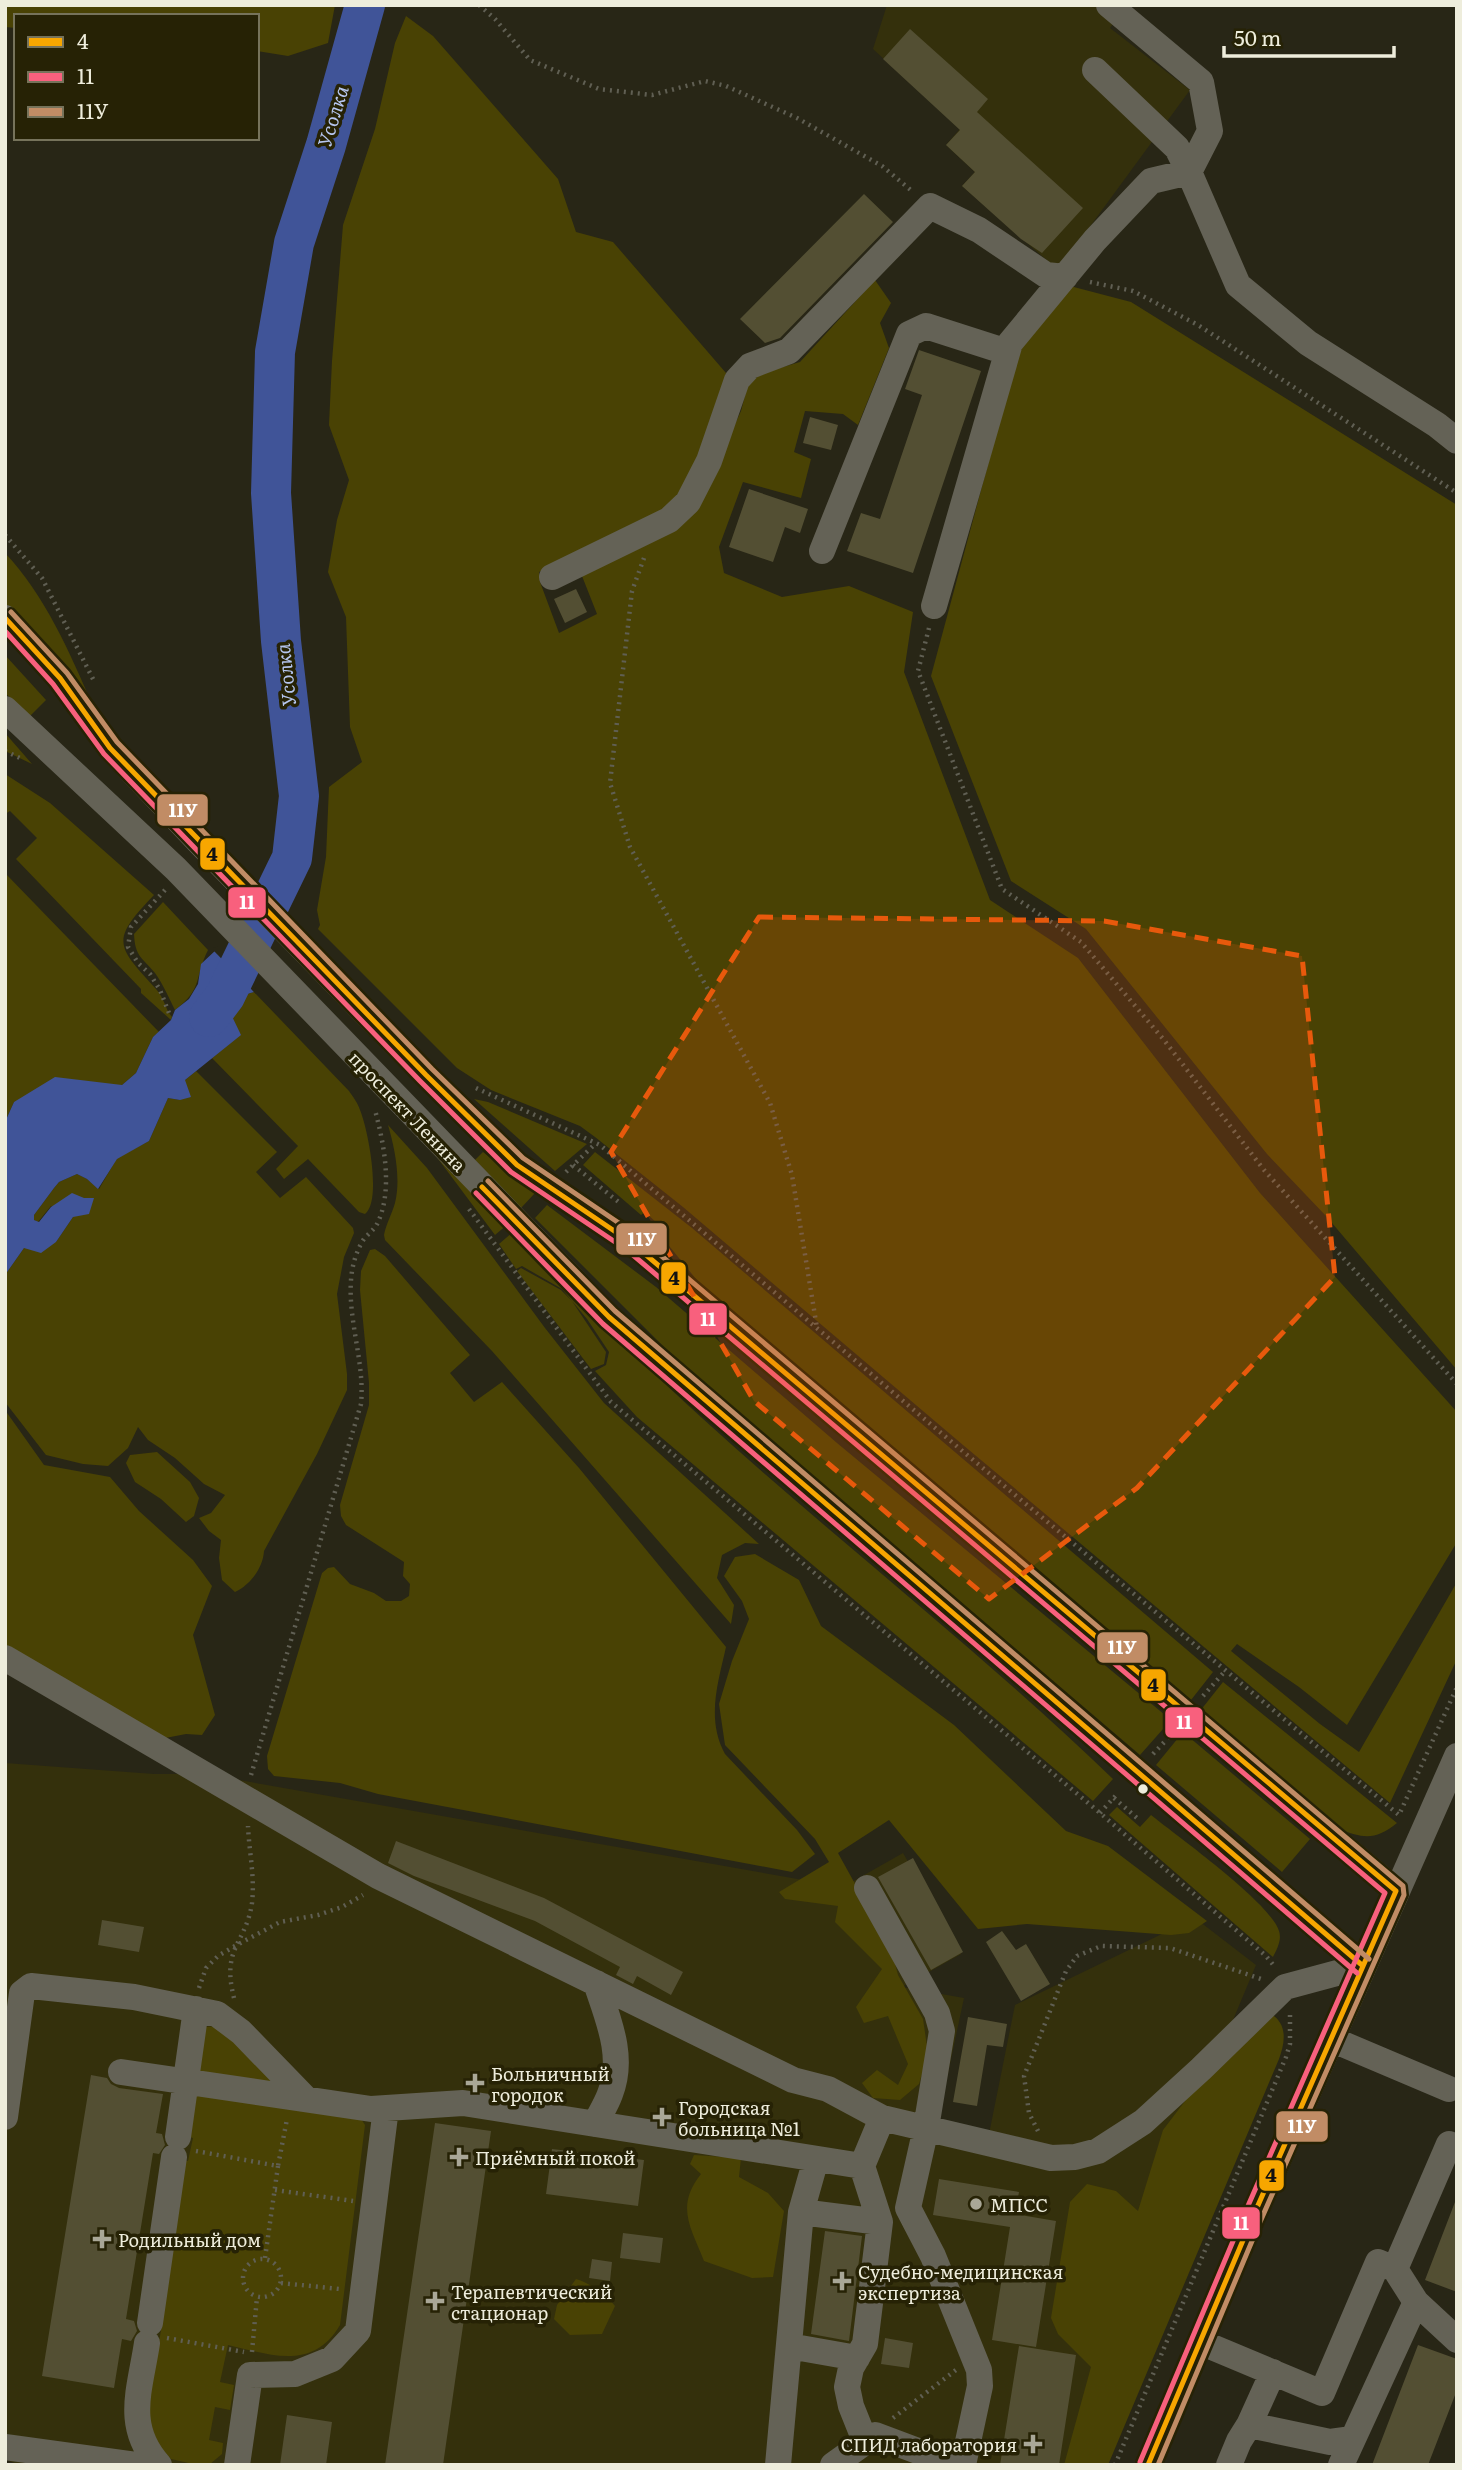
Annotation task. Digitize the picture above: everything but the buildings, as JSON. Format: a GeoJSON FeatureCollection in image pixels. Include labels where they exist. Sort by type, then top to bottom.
{"type":"FeatureCollection","features":[{"type":"Feature","properties":{"kind":"street"},"geometry":{"type":"LineString","coordinates":[[934,607],[1010,343],[1095,240],[1151,181],[1189,172],[1210,131],[1201,82],[1109,5]]}},
{"type":"Feature","properties":{"kind":"street"},"geometry":{"type":"LineString","coordinates":[[1095,70],[1177,148],[1237,285],[1308,343],[1437,425],[1457,441]]}},
{"type":"Feature","properties":{"kind":"street"},"geometry":{"type":"LineString","coordinates":[[552,577],[669,520],[688,502],[709,461],[737,380],[750,366],[789,351],[930,205],[979,230],[1046,275],[1065,277]]}},
{"type":"Feature","properties":{"kind":"street"},"geometry":{"type":"LineString","coordinates":[[822,551],[909,334],[926,326],[1007,352]]}},
{"type":"Feature","properties":{"kind":"street"},"geometry":{"type":"LineString","coordinates":[[5,618],[60,678],[110,748],[517,1166],[632,1243],[1396,1892]]}},
{"type":"Feature","properties":{"kind":"street","name":"проспект Ленина"},"geometry":{"type":"LineString","coordinates":[[5,709],[172,878],[387,1104],[609,1318],[1363,1966]]}},
{"type":"Feature","properties":{"kind":"street"},"geometry":{"type":"LineString","coordinates":[[5,1658],[389,1881],[793,2081],[828,2089],[882,2118],[1051,2158],[1075,2157],[1098,2151],[1143,2122],[1285,1987],[1363,1966]]}},
{"type":"Feature","properties":{"kind":"street"},"geometry":{"type":"LineString","coordinates":[[1148,2465],[1331,2039],[1457,1756]]}},
{"type":"Feature","properties":{"kind":"street"},"geometry":{"type":"LineString","coordinates":[[867,1888],[937,2013],[942,2031],[926,2128],[908,2208],[933,2256],[979,2370],[980,2386],[963,2465]]}},
{"type":"Feature","properties":{"kind":"street"},"geometry":{"type":"LineString","coordinates":[[595,2124],[611,2092],[616,2061],[613,2037],[596,1983]]}},
{"type":"Feature","properties":{"kind":"street"},"geometry":{"type":"LineString","coordinates":[[5,2117],[22,1993],[31,1986],[134,1997],[194,2020],[217,2014],[241,2032],[298,2098]]}},
{"type":"Feature","properties":{"kind":"street"},"geometry":{"type":"LineString","coordinates":[[159,2465],[146,2448],[136,2424],[156,2335],[176,2147],[194,2020]]}},
{"type":"Feature","properties":{"kind":"street"},"geometry":{"type":"LineString","coordinates":[[1331,2039],[1450,2089]]}},
{"type":"Feature","properties":{"kind":"street"},"geometry":{"type":"LineString","coordinates":[[121,2072],[371,2109],[463,2103],[862,2166]]}},
{"type":"Feature","properties":{"kind":"street"},"geometry":{"type":"LineString","coordinates":[[237,2465],[251,2364],[295,2374],[332,2359],[358,2330],[386,2108]]}},
{"type":"Feature","properties":{"kind":"street"},"geometry":{"type":"LineString","coordinates":[[882,2118],[862,2166],[877,2211],[865,2344],[851,2368],[847,2387],[851,2406],[870,2438],[955,2465]]}},
{"type":"Feature","properties":{"kind":"street"},"geometry":{"type":"LineString","coordinates":[[1395,2269],[1449,2144]]}},
{"type":"Feature","properties":{"kind":"street"},"geometry":{"type":"LineString","coordinates":[[778,2465],[802,2212],[816,2159]]}},
{"type":"Feature","properties":{"kind":"street"},"geometry":{"type":"LineString","coordinates":[[802,2212],[908,2208]]}},
{"type":"Feature","properties":{"kind":"street"},"geometry":{"type":"LineString","coordinates":[[1200,2342],[1322,2393],[1378,2262],[1395,2269],[1416,2302],[1457,2340]]}},
{"type":"Feature","properties":{"kind":"street"},"geometry":{"type":"LineString","coordinates":[[1341,2465],[1416,2302]]}},
{"type":"Feature","properties":{"kind":"street"},"geometry":{"type":"LineString","coordinates":[[789,2346],[857,2358]]}},
{"type":"Feature","properties":{"kind":"street"},"geometry":{"type":"LineString","coordinates":[[1229,2465],[1273,2372]]}},
{"type":"Feature","properties":{"kind":"street"},"geometry":{"type":"LineString","coordinates":[[1249,2425],[1330,2442],[1352,2439]]}},
{"type":"Feature","properties":{"kind":"street"},"geometry":{"type":"LineString","coordinates":[[833,2465],[870,2438]]}},
{"type":"Feature","properties":{"kind":"street"},"geometry":{"type":"LineString","coordinates":[[5,2447],[136,2465]]}},
{"type":"Feature","properties":{"kind":"path"},"geometry":{"type":"LineString","coordinates":[[479,5],[495,19],[530,60],[599,89],[652,95],[705,81],[726,86],[797,118],[882,166],[930,205]]}},
{"type":"Feature","properties":{"kind":"path"},"geometry":{"type":"LineString","coordinates":[[1065,277],[1133,291],[1198,325],[1389,452],[1457,493]]}},
{"type":"Feature","properties":{"kind":"path"},"geometry":{"type":"LineString","coordinates":[[656,527],[632,591],[610,783],[629,848],[770,1103],[792,1175],[818,1329]]}},
{"type":"Feature","properties":{"kind":"path"},"geometry":{"type":"LineString","coordinates":[[5,536],[42,578],[97,686]]}},
{"type":"Feature","properties":{"kind":"path"},"geometry":{"type":"LineString","coordinates":[[934,607],[918,671],[1002,890],[1081,942],[1164,1040],[1264,1170],[1457,1384]]}},
{"type":"Feature","properties":{"kind":"path"},"geometry":{"type":"LineString","coordinates":[[169,1013],[160,990],[150,974],[138,964],[128,947],[131,928],[172,878]]}},
{"type":"Feature","properties":{"kind":"path"},"geometry":{"type":"LineString","coordinates":[[472,1087],[596,1143],[1399,1815],[1457,1687]]}},
{"type":"Feature","properties":{"kind":"path"},"geometry":{"type":"LineString","coordinates":[[241,2032],[234,2011],[229,1974],[235,1946],[251,1905],[253,1877],[247,1799],[252,1771],[361,1404],[351,1287],[354,1262],[363,1240],[376,1226],[381,1214],[385,1183],[383,1151],[387,1104]]}},
{"type":"Feature","properties":{"kind":"path"},"geometry":{"type":"LineString","coordinates":[[566,1172],[596,1143]]}},
{"type":"Feature","properties":{"kind":"path"},"geometry":{"type":"LineString","coordinates":[[573,1165],[624,1206]]}},
{"type":"Feature","properties":{"kind":"path"},"geometry":{"type":"LineString","coordinates":[[463,1202],[611,1402],[1100,1813],[1266,1956],[1278,1970],[1285,1987],[1290,2027],[1286,2057],[1115,2465]]}},
{"type":"Feature","properties":{"kind":"path"},"geometry":{"type":"LineString","coordinates":[[1203,1697],[1226,1670]]}},
{"type":"Feature","properties":{"kind":"path"},"geometry":{"type":"LineString","coordinates":[[1150,1757],[1171,1735]]}},
{"type":"Feature","properties":{"kind":"path"},"geometry":{"type":"LineString","coordinates":[[1100,1813],[1118,1793]]}},
{"type":"Feature","properties":{"kind":"path"},"geometry":{"type":"LineString","coordinates":[[1114,1798],[1137,1818]]}},
{"type":"Feature","properties":{"kind":"path"},"geometry":{"type":"LineString","coordinates":[[194,2020],[200,1982],[206,1968],[218,1956],[280,1922],[318,1915],[342,1907],[389,1881]]}},
{"type":"Feature","properties":{"kind":"path"},"geometry":{"type":"LineString","coordinates":[[1051,2158],[1029,2113],[1024,2077],[1066,1971],[1077,1956],[1101,1946],[1170,1948],[1285,1987]]}},
{"type":"Feature","properties":{"kind":"path"},"geometry":{"type":"LineString","coordinates":[[265,2258],[278,2166],[298,2098]]}},
{"type":"Feature","properties":{"kind":"path"},"geometry":{"type":"LineString","coordinates":[[200,2152],[278,2166]]}},
{"type":"Feature","properties":{"kind":"path"},"geometry":{"type":"LineString","coordinates":[[275,2190],[373,2204]]}},
{"type":"Feature","properties":{"kind":"path"},"geometry":{"type":"LineString","coordinates":[[265,2258],[279,2267],[282,2273],[281,2283],[272,2295],[257,2297],[246,2289],[243,2274],[251,2262],[265,2258]]}},
{"type":"Feature","properties":{"kind":"path"},"geometry":{"type":"LineString","coordinates":[[281,2283],[362,2291]]}},
{"type":"Feature","properties":{"kind":"path"},"geometry":{"type":"LineString","coordinates":[[156,2335],[251,2364],[257,2297]]}},
{"type":"Feature","properties":{"kind":"path"},"geometry":{"type":"LineString","coordinates":[[870,2438],[899,2412],[975,2356]]}},
{"type":"Feature","properties":{"kind":"highlighted area"},"geometry":{"type":"Polygon","coordinates":[[[759,917],[1104,921],[1302,956],[1335,1277],[1137,1488],[989,1599],[754,1401],[611,1152],[759,917]]]}},
{"type":"Feature","properties":{"kind":"shaded area"},"geometry":{"type":"Polygon","coordinates":[[[5,5],[335,5],[328,43],[288,56],[259,51],[259,14],[14,14],[14,28],[5,27],[5,5]]]}},
{"type":"Feature","properties":{"kind":"shaded area"},"geometry":{"type":"Polygon","coordinates":[[[887,5],[1127,5],[1110,28],[1190,90],[1058,270],[962,186],[975,172],[946,145],[960,129],[873,49],[887,5]]]}},
{"type":"Feature","properties":{"kind":"shaded area"},"geometry":{"type":"Polygon","coordinates":[[[406,16],[433,36],[558,179],[576,232],[613,242],[726,373],[719,405],[685,493],[664,514],[604,539],[539,572],[540,582],[559,633],[597,614],[582,576],[699,503],[741,411],[748,384],[762,373],[800,362],[875,280],[891,303],[880,323],[889,348],[858,425],[843,414],[805,411],[794,452],[811,459],[801,498],[743,482],[719,547],[724,573],[782,597],[849,586],[913,612],[904,672],[990,900],[1078,958],[1260,1193],[1457,1412],[1457,1542],[1347,1725],[1299,1687],[1237,1644],[1231,1651],[1320,1724],[1359,1752],[1457,1582],[1457,1659],[1390,1803],[683,1207],[595,1137],[580,1126],[491,1090],[457,1068],[318,929],[320,925],[317,910],[326,857],[329,787],[362,762],[350,727],[346,617],[328,572],[337,520],[349,480],[329,425],[343,225],[375,129],[395,43],[406,16]]]}},
{"type":"Feature","properties":{"kind":"shaded area"},"geometry":{"type":"Polygon","coordinates":[[[1070,286],[1131,302],[1457,505],[1457,1370],[1326,1216],[1267,1154],[1086,929],[1011,881],[931,676],[1018,353],[1070,286]]]}},
{"type":"Feature","properties":{"kind":"shaded area"},"geometry":{"type":"Polygon","coordinates":[[[5,553],[44,606],[66,645],[93,706],[5,603],[5,553]]]}},
{"type":"Feature","properties":{"kind":"shaded area"},"geometry":{"type":"Polygon","coordinates":[[[5,655],[46,700],[30,716],[5,693],[5,655]]]}},
{"type":"Feature","properties":{"kind":"shaded area"},"geometry":{"type":"Polygon","coordinates":[[[5,733],[32,764],[5,751],[5,733]]]}},
{"type":"Feature","properties":{"kind":"shaded area"},"geometry":{"type":"Polygon","coordinates":[[[5,774],[50,803],[154,895],[130,923],[124,943],[133,962],[159,992],[172,1017],[171,1020],[141,993],[141,989],[16,859],[37,838],[10,811],[5,814],[5,774]]]}},
{"type":"Feature","properties":{"kind":"shaded area"},"geometry":{"type":"Polygon","coordinates":[[[5,873],[159,1032],[153,1037],[136,1073],[122,1085],[14,1102],[5,1122],[5,873]]]}},
{"type":"Feature","properties":{"kind":"shaded area"},"geometry":{"type":"Polygon","coordinates":[[[163,902],[208,950],[194,989],[175,1010],[158,977],[140,956],[134,934],[163,902]]]}},
{"type":"Feature","properties":{"kind":"shaded area"},"geometry":{"type":"Polygon","coordinates":[[[254,992],[349,1091],[358,1105],[367,1132],[372,1164],[373,1195],[365,1214],[359,1212],[308,1159],[284,1179],[276,1169],[298,1146],[212,1058],[240,1035],[229,1010],[240,996],[254,992]]]}},
{"type":"Feature","properties":{"kind":"shaded area"},"geometry":{"type":"Polygon","coordinates":[[[196,1071],[277,1152],[256,1172],[280,1198],[306,1177],[353,1228],[354,1233],[344,1257],[337,1294],[347,1390],[317,1454],[264,1551],[258,1570],[246,1585],[235,1592],[222,1580],[219,1558],[221,1540],[209,1531],[199,1518],[211,1513],[225,1495],[204,1484],[175,1458],[148,1440],[138,1427],[128,1448],[108,1466],[83,1464],[46,1455],[5,1402],[5,1275],[24,1248],[56,1242],[73,1217],[51,1206],[38,1222],[34,1220],[34,1215],[59,1182],[77,1174],[99,1189],[117,1158],[149,1141],[168,1098],[180,1100],[185,1080],[196,1071]]]}},
{"type":"Feature","properties":{"kind":"shaded area"},"geometry":{"type":"Polygon","coordinates":[[[474,1099],[488,1102],[587,1144],[555,1171],[474,1099]]]}},
{"type":"Feature","properties":{"kind":"shaded area"},"geometry":{"type":"Polygon","coordinates":[[[388,1125],[427,1168],[604,1403],[759,1544],[745,1543],[722,1555],[717,1578],[734,1605],[731,1624],[492,1351],[385,1240],[397,1184],[395,1154],[388,1125]]]}},
{"type":"Feature","properties":{"kind":"shaded area"},"geometry":{"type":"Polygon","coordinates":[[[427,1144],[508,1224],[495,1235],[427,1144]]]}},
{"type":"Feature","properties":{"kind":"shaded area"},"geometry":{"type":"Polygon","coordinates":[[[483,1152],[535,1193],[521,1208],[475,1160],[483,1152]]]}},
{"type":"Feature","properties":{"kind":"shaded area"},"geometry":{"type":"Polygon","coordinates":[[[595,1152],[692,1228],[1213,1672],[1191,1700],[700,1284],[657,1231],[660,1226],[645,1212],[641,1215],[583,1165],[595,1152]]]}},
{"type":"Feature","properties":{"kind":"shaded area"},"geometry":{"type":"Polygon","coordinates":[[[547,1205],[656,1287],[837,1443],[1171,1720],[1140,1755],[675,1358],[535,1218],[547,1205]]]}},
{"type":"Feature","properties":{"kind":"shaded area"},"geometry":{"type":"Polygon","coordinates":[[[514,1231],[702,1418],[961,1641],[1113,1779],[1093,1801],[637,1417],[595,1371],[606,1365],[609,1352],[587,1319],[562,1289],[522,1266],[516,1269],[499,1244],[514,1231]]]}},
{"type":"Feature","properties":{"kind":"shaded area"},"geometry":{"type":"Polygon","coordinates":[[[375,1249],[385,1256],[470,1355],[450,1373],[474,1402],[502,1382],[579,1468],[726,1647],[715,1701],[719,1741],[725,1754],[797,1830],[815,1854],[792,1872],[378,1794],[340,1783],[274,1776],[268,1769],[267,1756],[322,1573],[334,1567],[350,1584],[374,1593],[386,1601],[401,1601],[409,1596],[410,1584],[403,1576],[404,1562],[346,1525],[341,1516],[340,1505],[369,1405],[360,1290],[361,1271],[370,1250],[375,1249]]]}},
{"type":"Feature","properties":{"kind":"shaded area"},"geometry":{"type":"Polygon","coordinates":[[[521,1268],[561,1290],[572,1301],[606,1352],[604,1364],[591,1369],[517,1271],[521,1268]]]}},
{"type":"Feature","properties":{"kind":"shaded area"},"geometry":{"type":"Polygon","coordinates":[[[5,1410],[44,1465],[110,1477],[139,1511],[193,1560],[212,1586],[193,1635],[215,1715],[202,1735],[186,1734],[155,1740],[5,1646],[5,1410]]]}},
{"type":"Feature","properties":{"kind":"shaded area"},"geometry":{"type":"Polygon","coordinates":[[[157,1452],[190,1482],[199,1498],[194,1516],[186,1522],[161,1499],[135,1482],[126,1463],[130,1455],[157,1452]]]}},
{"type":"Feature","properties":{"kind":"shaded area"},"geometry":{"type":"Polygon","coordinates":[[[755,1554],[799,1580],[821,1626],[954,1725],[1066,1831],[1108,1846],[1207,1921],[1189,1933],[1171,1935],[1027,1924],[978,1929],[889,1820],[838,1853],[891,1949],[898,1975],[923,2019],[928,2053],[919,2084],[900,2100],[873,2098],[862,2083],[877,2070],[898,2085],[908,2064],[888,2016],[864,2023],[856,2007],[882,1969],[835,1922],[838,1906],[785,1899],[779,1892],[829,1862],[815,1839],[725,1745],[719,1704],[749,1619],[742,1601],[724,1576],[735,1557],[755,1554]]]}},
{"type":"Feature","properties":{"kind":"shaded area"},"geometry":{"type":"Polygon","coordinates":[[[1223,1682],[1397,1823],[1383,1833],[1370,1836],[1356,1835],[1339,1829],[1200,1711],[1223,1682]]]}},
{"type":"Feature","properties":{"kind":"shaded area"},"geometry":{"type":"Polygon","coordinates":[[[1183,1732],[1310,1839],[1282,1872],[1156,1765],[1183,1732]]]}},
{"type":"Feature","properties":{"kind":"shaded area","name":"Больничный городок"},"geometry":{"type":"Polygon","coordinates":[[[5,1763],[154,1774],[205,1774],[843,1887],[903,1853],[961,1954],[902,1987],[964,1998],[937,2125],[989,2134],[1015,2005],[1195,1918],[1256,1965],[1233,2020],[1070,2465],[21,2465],[5,2460],[5,1763]]]}},
{"type":"Feature","properties":{"kind":"shaded area"},"geometry":{"type":"Polygon","coordinates":[[[1117,1807],[1140,1827],[1151,1815],[1222,1870],[1259,1904],[1280,1934],[1273,1957],[1109,1815],[1117,1807]]]}},
{"type":"Feature","properties":{"kind":"shaded area"},"geometry":{"type":"Polygon","coordinates":[[[1271,2014],[1283,2028],[1283,2047],[1279,2059],[1108,2465],[1064,2465],[1091,2367],[1058,2334],[1051,2318],[1070,2202],[1087,2184],[1116,2191],[1138,2211],[1163,2130],[1195,2088],[1271,2014]]]}},
{"type":"Feature","properties":{"kind":"shaded area"},"geometry":{"type":"Polygon","coordinates":[[[219,2026],[283,2084],[358,2114],[365,2125],[340,2325],[317,2349],[304,2354],[275,2355],[228,2345],[220,2382],[234,2385],[230,2410],[215,2407],[209,2440],[223,2443],[222,2454],[210,2464],[193,2464],[171,2459],[153,2439],[145,2419],[162,2325],[182,2160],[188,2161],[193,2138],[185,2136],[206,2027],[219,2026]]]}},
{"type":"Feature","properties":{"kind":"shaded area"},"geometry":{"type":"Polygon","coordinates":[[[694,2155],[741,2158],[739,2177],[768,2193],[784,2211],[773,2277],[752,2278],[704,2261],[690,2227],[687,2207],[693,2186],[701,2174],[690,2164],[694,2155]]]}},
{"type":"Feature","properties":{"kind":"shaded area"},"geometry":{"type":"Polygon","coordinates":[[[576,2279],[587,2283],[615,2306],[602,2334],[570,2335],[554,2319],[557,2305],[576,2279]]]}},
{"type":"Feature","properties":{"kind":"water"},"geometry":{"type":"Polygon","coordinates":[[[217,949],[254,992],[240,996],[229,1010],[241,1035],[185,1080],[191,1097],[180,1100],[168,1098],[149,1141],[117,1159],[98,1189],[77,1174],[59,1182],[34,1215],[34,1220],[39,1222],[51,1207],[72,1193],[84,1198],[94,1198],[89,1214],[73,1217],[56,1242],[41,1253],[24,1248],[5,1275],[5,1122],[14,1102],[55,1077],[122,1085],[136,1073],[153,1037],[171,1020],[175,1010],[189,999],[198,984],[201,964],[217,949]]]}},
{"type":"Feature","properties":{"kind":"pier"},"geometry":{"type":"Polygon","coordinates":[[[217,946],[256,989],[256,994],[212,949],[217,946]]]}},
{"type":"Feature","properties":{"kind":"waterway","name":"Усолка"},"geometry":{"type":"LineString","coordinates":[[209,1017],[225,996],[292,858],[299,796],[281,641],[271,493],[275,352],[294,243],[326,145],[365,5]]}},
{"type":"Feature","properties":{"kind":"transit line","name":"11У"},"geometry":{"type":"LineString","coordinates":[[11,612],[67,673],[117,742],[432,1069],[523,1158],[638,1236],[1403,1886],[1404,1895],[1260,2222],[1158,2465]]}},
{"type":"Feature","properties":{"kind":"transit line","name":"4"},"geometry":{"type":"LineString","coordinates":[[5,618],[60,678],[110,748],[426,1075],[517,1165],[632,1243],[1396,1891],[1148,2465]]}},
{"type":"Feature","properties":{"kind":"transit line","name":"11"},"geometry":{"type":"LineString","coordinates":[[5,631],[53,684],[104,754],[511,1172],[627,1250],[1385,1893],[1244,2215],[1140,2462]]}},
{"type":"Feature","properties":{"kind":"transit line","name":"11У"},"geometry":{"type":"LineString","coordinates":[[488,1181],[615,1311],[1369,1959]]}},
{"type":"Feature","properties":{"kind":"transit line","name":"4"},"geometry":{"type":"LineString","coordinates":[[482,1187],[609,1317],[1363,1966]]}},
{"type":"Feature","properties":{"kind":"transit line","name":"11"},"geometry":{"type":"LineString","coordinates":[[476,1193],[603,1324],[1357,1973]]}},
{"type":"Feature","properties":{"kind":"place","name":"Больничный городок"},"geometry":{"type":"Point","coordinates":[475,2083]}},
{"type":"Feature","properties":{"kind":"place","name":"Городская больница №1"},"geometry":{"type":"Point","coordinates":[662,2117]}},
{"type":"Feature","properties":{"kind":"place","name":"Приёмный покой"},"geometry":{"type":"Point","coordinates":[459,2157]}},
{"type":"Feature","properties":{"kind":"place","name":"МПСС"},"geometry":{"type":"Point","coordinates":[976,2204]}},
{"type":"Feature","properties":{"kind":"place","name":"Родильный дом"},"geometry":{"type":"Point","coordinates":[102,2239]}},
{"type":"Feature","properties":{"kind":"place","name":"Судебно-медицинская экспертиза"},"geometry":{"type":"Point","coordinates":[842,2281]}},
{"type":"Feature","properties":{"kind":"place","name":"Терапевтический стационар"},"geometry":{"type":"Point","coordinates":[435,2301]}},
{"type":"Feature","properties":{"kind":"place","name":"СПИД лаборатория"},"geometry":{"type":"Point","coordinates":[1033,2444]}}]}
